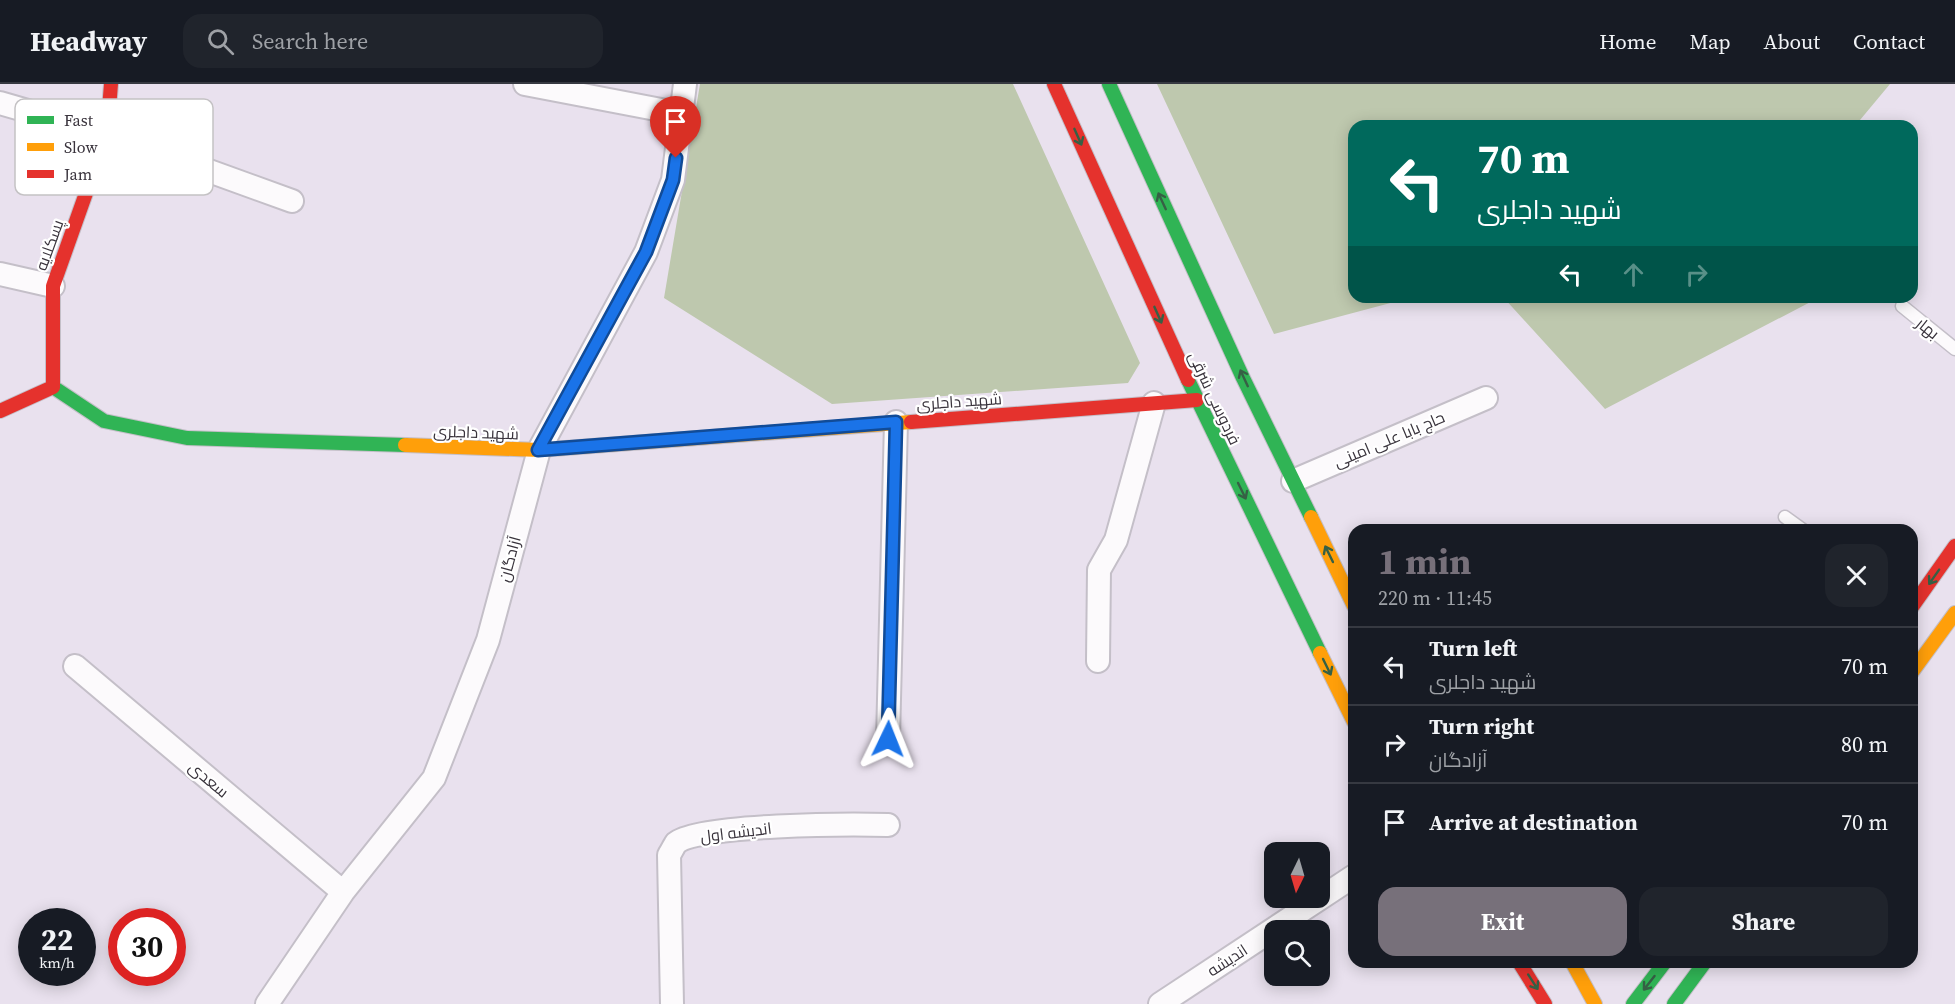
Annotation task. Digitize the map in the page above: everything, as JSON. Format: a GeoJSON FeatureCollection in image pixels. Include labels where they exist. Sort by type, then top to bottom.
{"type":"FeatureCollection","features":[{"type":"Feature","properties":{"kind":"main road","name":"پسکلایه"},"geometry":{"type":"LineString","coordinates":[[110,99],[111,84]]}},
{"type":"Feature","properties":{"kind":"main road","name":"فردوسی شرقی"},"geometry":{"type":"LineString","coordinates":[[1054,84],[1197,399],[1348,710]]}},
{"type":"Feature","properties":{"kind":"main road","name":"فردوسی شرقی"},"geometry":{"type":"LineString","coordinates":[[1109,84],[1243,378],[1348,594]]}},
{"type":"Feature","properties":{"kind":"main road","name":"پسکلایه"},"geometry":{"type":"LineString","coordinates":[[53,387],[52,286],[85,195]]}},
{"type":"Feature","properties":{"kind":"main road","name":"شهید داجلری"},"geometry":{"type":"LineString","coordinates":[[53,387],[104,421],[187,438],[538,450],[1197,399]]}},
{"type":"Feature","properties":{"kind":"main road"},"geometry":{"type":"LineString","coordinates":[[0,411],[53,387]]}},
{"type":"Feature","properties":{"kind":"main road"},"geometry":{"type":"LineString","coordinates":[[1950,627],[1918,609],[1955,546]]}},
{"type":"Feature","properties":{"kind":"main road"},"geometry":{"type":"LineString","coordinates":[[1918,665],[1950,627],[1955,613]]}},
{"type":"Feature","properties":{"kind":"main road"},"geometry":{"type":"LineString","coordinates":[[1523,968],[1545,1004]]}},
{"type":"Feature","properties":{"kind":"main road"},"geometry":{"type":"LineString","coordinates":[[1575,968],[1595,1004]]}},
{"type":"Feature","properties":{"kind":"main road"},"geometry":{"type":"LineString","coordinates":[[1633,1004],[1660,968]]}},
{"type":"Feature","properties":{"kind":"main road"},"geometry":{"type":"LineString","coordinates":[[1674,1004],[1701,968]]}},
{"type":"Feature","properties":{"kind":"street"},"geometry":{"type":"LineString","coordinates":[[525,84],[682,114]]}},
{"type":"Feature","properties":{"kind":"street","name":"آزادگان"},"geometry":{"type":"LineString","coordinates":[[267,1004],[344,892],[434,778],[488,640],[538,450],[646,252],[673,180],[685,84]]}},
{"type":"Feature","properties":{"kind":"street"},"geometry":{"type":"LineString","coordinates":[[0,103],[15,107]]}},
{"type":"Feature","properties":{"kind":"street"},"geometry":{"type":"LineString","coordinates":[[213,172],[292,201]]}},
{"type":"Feature","properties":{"kind":"street"},"geometry":{"type":"LineString","coordinates":[[0,274],[52,286]]}},
{"type":"Feature","properties":{"kind":"street","name":"حاج بابا علی امینی"},"geometry":{"type":"LineString","coordinates":[[1293,481],[1486,398]]}},
{"type":"Feature","properties":{"kind":"street"},"geometry":{"type":"LineString","coordinates":[[1098,661],[1099,570],[1116,540],[1154,403]]}},
{"type":"Feature","properties":{"kind":"street"},"geometry":{"type":"LineString","coordinates":[[888,739],[896,422]]}},
{"type":"Feature","properties":{"kind":"street","name":"سعدی"},"geometry":{"type":"LineString","coordinates":[[75,666],[344,892]]}},
{"type":"Feature","properties":{"kind":"street","name":"اندیشه اول"},"geometry":{"type":"LineString","coordinates":[[672,1004],[669,855],[677,842],[697,835],[820,823],[888,825]]}},
{"type":"Feature","properties":{"kind":"street","name":"اندیشه"},"geometry":{"type":"LineString","coordinates":[[1160,1004],[1348,880]]}},
{"type":"Feature","properties":{"kind":"lane","name":"بهار"},"geometry":{"type":"LineString","coordinates":[[1902,306],[1955,349]]}},
{"type":"Feature","properties":{"kind":"lane"},"geometry":{"type":"LineString","coordinates":[[1785,517],[1795,524]]}},
{"type":"Feature","properties":{"kind":"green space"},"geometry":{"type":"Polygon","coordinates":[[[700,84],[1013,84],[1140,363],[1128,383],[832,404],[664,298],[700,84]]]}},
{"type":"Feature","properties":{"kind":"green space"},"geometry":{"type":"Polygon","coordinates":[[[1157,84],[1890,84],[1860,120],[1348,120],[1348,303],[1390,303],[1274,334],[1157,84]]]}},
{"type":"Feature","properties":{"kind":"green space"},"geometry":{"type":"Polygon","coordinates":[[[1508,303],[1808,303],[1605,409],[1508,303]]]}},
{"type":"Feature","properties":{"kind":"traffic: fast"},"geometry":{"type":"LineString","coordinates":[[1109,84],[1243,378],[1311,517]]}},
{"type":"Feature","properties":{"kind":"traffic: fast"},"geometry":{"type":"LineString","coordinates":[[1188,380],[1320,653]]}},
{"type":"Feature","properties":{"kind":"traffic: fast"},"geometry":{"type":"LineString","coordinates":[[53,387],[104,421],[187,438],[405,445]]}},
{"type":"Feature","properties":{"kind":"traffic: fast"},"geometry":{"type":"LineString","coordinates":[[1633,1004],[1660,968]]}},
{"type":"Feature","properties":{"kind":"traffic: fast"},"geometry":{"type":"LineString","coordinates":[[1674,1004],[1701,968]]}},
{"type":"Feature","properties":{"kind":"traffic: slow"},"geometry":{"type":"LineString","coordinates":[[405,445],[539,450],[911,422]]}},
{"type":"Feature","properties":{"kind":"traffic: slow"},"geometry":{"type":"LineString","coordinates":[[1311,517],[1348,594]]}},
{"type":"Feature","properties":{"kind":"traffic: slow"},"geometry":{"type":"LineString","coordinates":[[1918,664],[1955,613]]}},
{"type":"Feature","properties":{"kind":"traffic: slow"},"geometry":{"type":"LineString","coordinates":[[1320,653],[1348,710]]}},
{"type":"Feature","properties":{"kind":"traffic: slow"},"geometry":{"type":"LineString","coordinates":[[1575,968],[1595,1004]]}},
{"type":"Feature","properties":{"kind":"traffic: jam"},"geometry":{"type":"LineString","coordinates":[[110,99],[111,84]]}},
{"type":"Feature","properties":{"kind":"traffic: jam"},"geometry":{"type":"LineString","coordinates":[[1054,84],[1188,380]]}},
{"type":"Feature","properties":{"kind":"traffic: jam"},"geometry":{"type":"LineString","coordinates":[[53,387],[53,286],[85,195]]}},
{"type":"Feature","properties":{"kind":"traffic: jam"},"geometry":{"type":"LineString","coordinates":[[0,411],[53,387]]}},
{"type":"Feature","properties":{"kind":"traffic: jam"},"geometry":{"type":"LineString","coordinates":[[911,422],[1197,400]]}},
{"type":"Feature","properties":{"kind":"traffic: jam"},"geometry":{"type":"LineString","coordinates":[[1918,598],[1955,546]]}},
{"type":"Feature","properties":{"kind":"traffic: jam"},"geometry":{"type":"LineString","coordinates":[[1523,968],[1545,1004]]}},
{"type":"Feature","properties":{"kind":"route"},"geometry":{"type":"LineString","coordinates":[[676,158],[673,180],[646,252],[538,450],[896,422],[888,739]]}}]}
